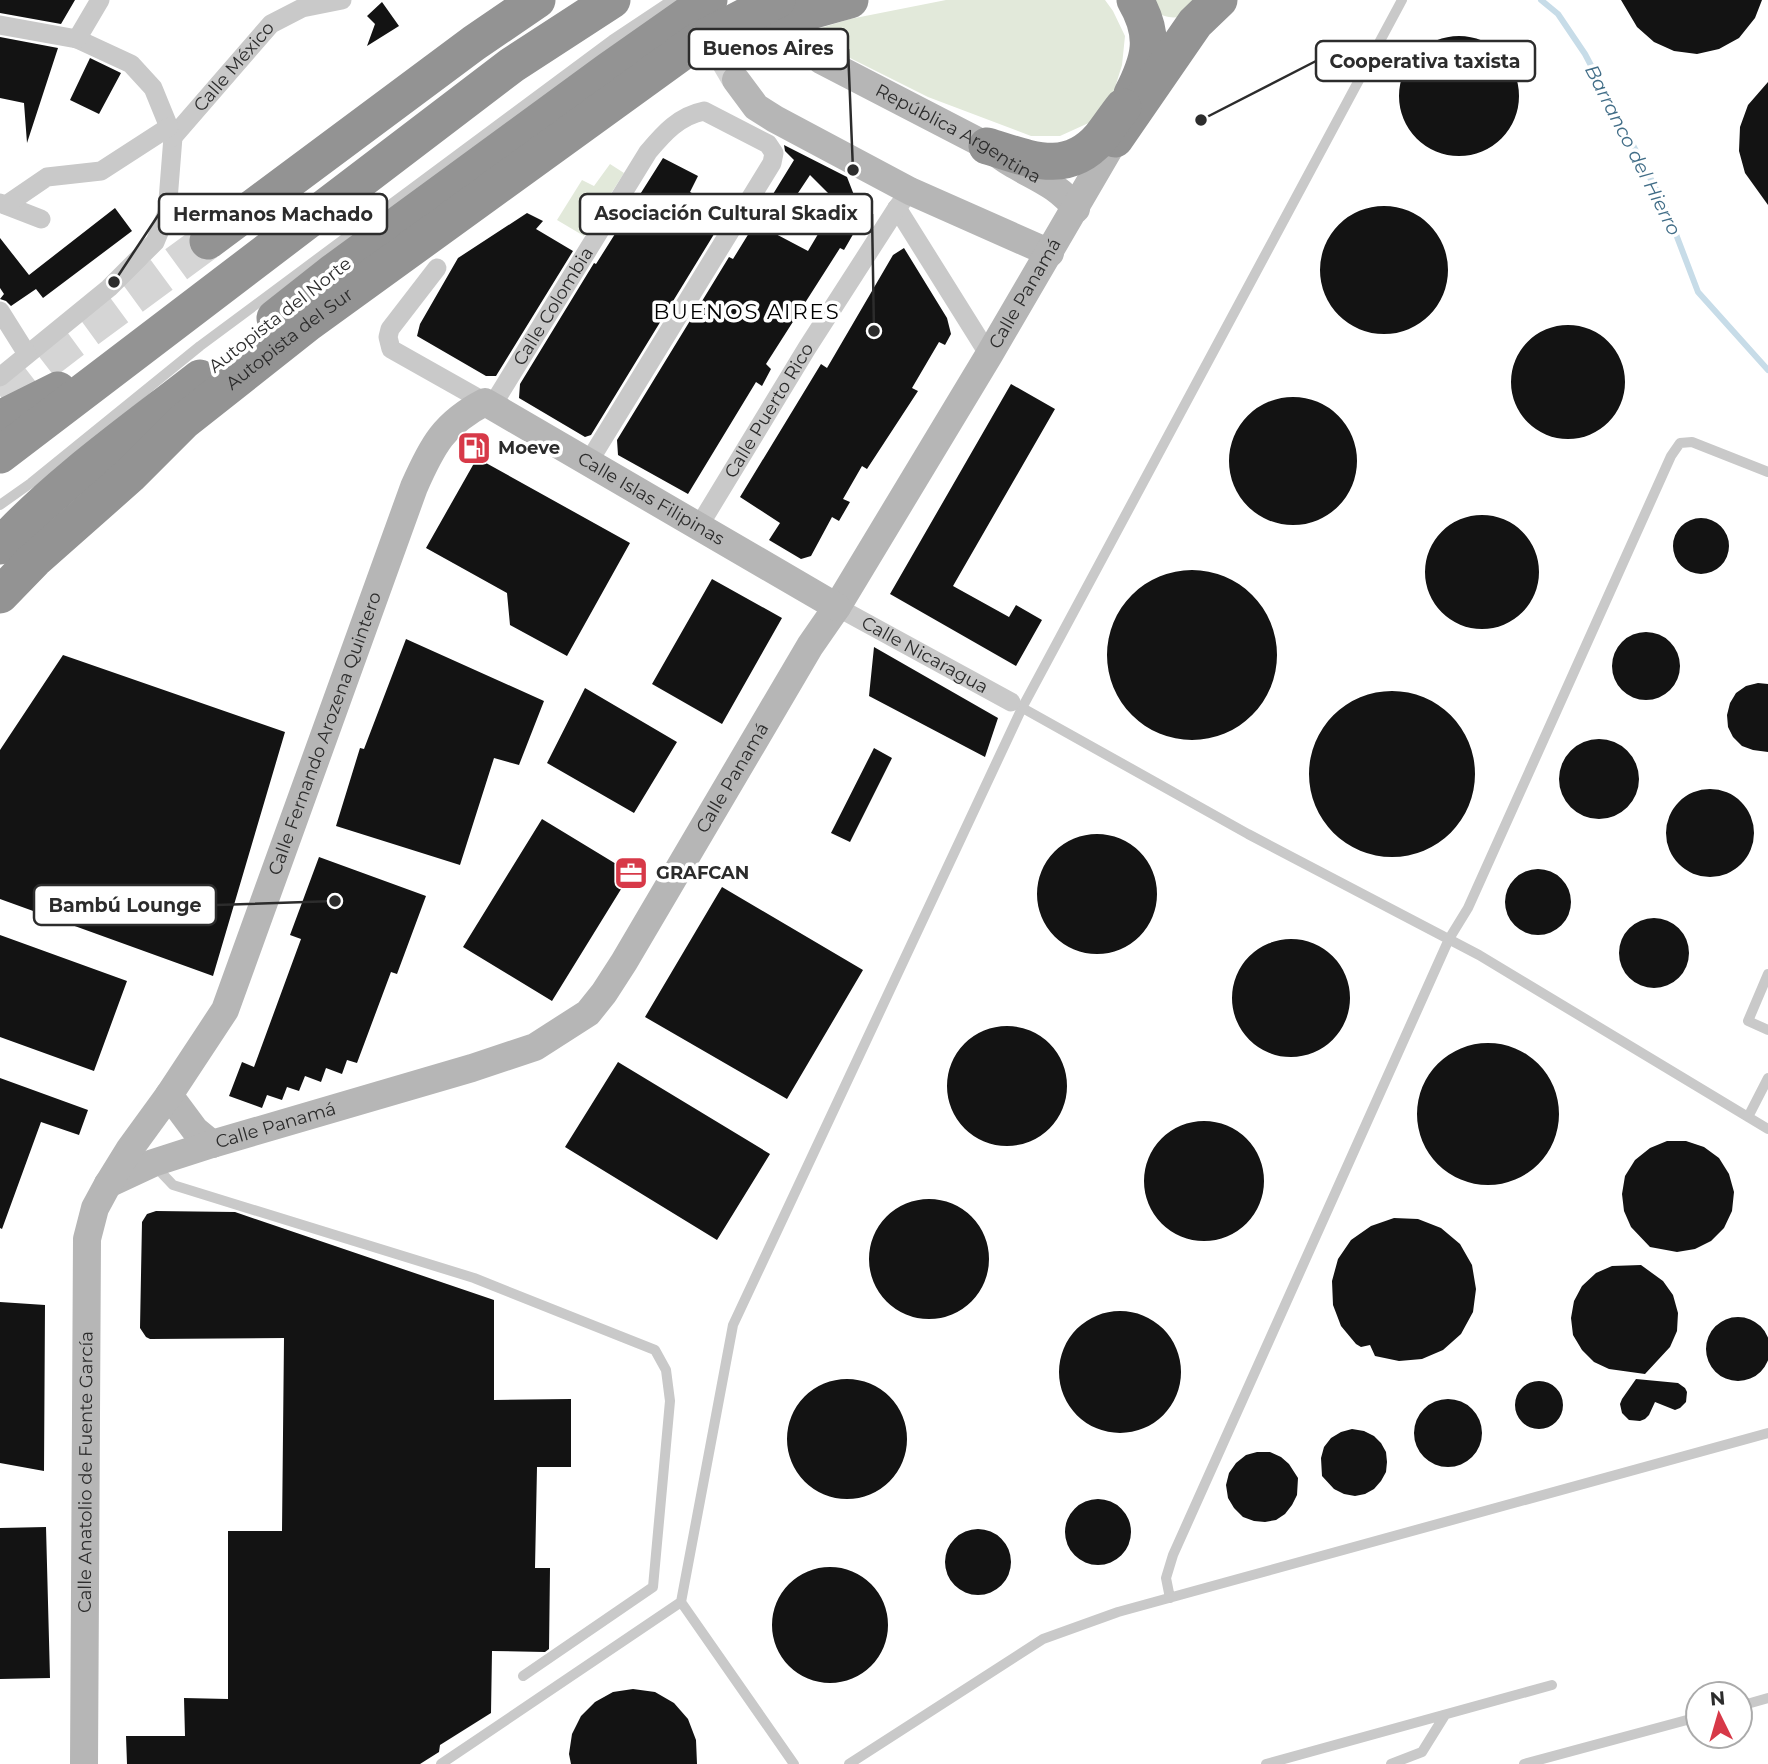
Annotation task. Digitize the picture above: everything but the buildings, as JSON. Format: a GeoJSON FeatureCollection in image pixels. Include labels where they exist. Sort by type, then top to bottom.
{"type":"FeatureCollection","features":[{"type":"Feature","properties":{"kind":"highway"},"geometry":{"type":"LineString","coordinates":[[208,241],[463,51],[537,0]]}},
{"type":"Feature","properties":{"kind":"highway"},"geometry":{"type":"LineString","coordinates":[[0,455],[512,65],[612,0]]}},
{"type":"Feature","properties":{"kind":"highway"},"geometry":{"type":"LineString","coordinates":[[601,109],[696,42],[777,0]]}},
{"type":"Feature","properties":{"kind":"highway"},"geometry":{"type":"LineString","coordinates":[[601,109],[651,88],[703,55],[760,28],[850,0]]}},
{"type":"Feature","properties":{"kind":"highway"},"geometry":{"type":"LineString","coordinates":[[601,109],[636,70],[730,2]]}},
{"type":"Feature","properties":{"kind":"highway","name":"Autopista del Norte"},"geometry":{"type":"LineString","coordinates":[[0,546],[86,468],[332,273],[608,71],[730,2]]}},
{"type":"Feature","properties":{"kind":"highway"},"geometry":{"type":"LineString","coordinates":[[1140,8],[1161,24],[1181,27],[1207,11]]}},
{"type":"Feature","properties":{"kind":"highway"},"geometry":{"type":"LineString","coordinates":[[1115,139],[1146,63],[1147,34],[1140,8]]}},
{"type":"Feature","properties":{"kind":"highway"},"geometry":{"type":"LineString","coordinates":[[1115,139],[1207,11]]}},
{"type":"Feature","properties":{"kind":"highway"},"geometry":{"type":"LineString","coordinates":[[987,146],[1032,160],[1065,161],[1082,154],[1099,139],[1130,98]]}},
{"type":"Feature","properties":{"kind":"highway","name":"Autopista del Sur"},"geometry":{"type":"LineString","coordinates":[[0,595],[34,560],[130,475],[184,421],[309,323],[601,109]]}},
{"type":"Feature","properties":{"kind":"highway"},"geometry":{"type":"LineString","coordinates":[[0,419],[141,349]]}},
{"type":"Feature","properties":{"kind":"highway"},"geometry":{"type":"LineString","coordinates":[[0,555],[33,537],[122,460],[184,421]]}},
{"type":"Feature","properties":{"kind":"street"},"geometry":{"type":"LineString","coordinates":[[77,39],[100,0]]}},
{"type":"Feature","properties":{"kind":"street","name":"Calle México"},"geometry":{"type":"LineString","coordinates":[[3,204],[47,177],[101,171],[171,132],[271,24],[302,8],[342,0]]}},
{"type":"Feature","properties":{"kind":"street"},"geometry":{"type":"LineString","coordinates":[[0,26],[77,39],[131,64],[153,88],[171,132],[167,213],[155,242],[109,288],[0,377]]}},
{"type":"Feature","properties":{"kind":"street","name":"República Argentina"},"geometry":{"type":"LineString","coordinates":[[804,40],[821,60],[987,146],[1054,186],[1076,209]]}},
{"type":"Feature","properties":{"kind":"street"},"geometry":{"type":"LineString","coordinates":[[736,80],[756,107],[904,200],[997,230],[1049,253]]}},
{"type":"Feature","properties":{"kind":"street","name":"Calle Colombia"},"geometry":{"type":"LineString","coordinates":[[489,404],[649,152],[666,131],[694,113],[705,111],[768,144],[774,153],[772,163],[588,463]]}},
{"type":"Feature","properties":{"kind":"street","name":"Calle Panamá"},"geometry":{"type":"LineString","coordinates":[[108,1184],[153,1163],[212,1143],[472,1068],[535,1047],[588,1013],[624,961],[810,646],[837,607],[989,355],[1115,139]]}},
{"type":"Feature","properties":{"kind":"street"},"geometry":{"type":"LineString","coordinates":[[904,200],[989,355]]}},
{"type":"Feature","properties":{"kind":"street","name":"Calle Puerto Rico"},"geometry":{"type":"LineString","coordinates":[[699,526],[807,348],[904,200]]}},
{"type":"Feature","properties":{"kind":"street"},"geometry":{"type":"LineString","coordinates":[[3,204],[41,219]]}},
{"type":"Feature","properties":{"kind":"street"},"geometry":{"type":"LineString","coordinates":[[997,230],[1014,250],[1019,266],[1020,303]]}},
{"type":"Feature","properties":{"kind":"street","name":"Calle Islas Filipinas"},"geometry":{"type":"LineString","coordinates":[[437,268],[390,329],[388,337],[391,349],[837,607]]}},
{"type":"Feature","properties":{"kind":"street"},"geometry":{"type":"LineString","coordinates":[[0,311],[27,354]]}},
{"type":"Feature","properties":{"kind":"street","name":"Calle Fernando Arozena Quintero"},"geometry":{"type":"LineString","coordinates":[[108,1184],[225,1010],[429,453],[441,436],[469,410],[489,404]]}},
{"type":"Feature","properties":{"kind":"street","name":"Calle Nicaragua"},"geometry":{"type":"LineString","coordinates":[[837,607],[1017,705]]}},
{"type":"Feature","properties":{"kind":"street"},"geometry":{"type":"LineString","coordinates":[[169,1096],[195,1130],[212,1143]]}},
{"type":"Feature","properties":{"kind":"street","name":"Calle Anatolio de Fuente García"},"geometry":{"type":"LineString","coordinates":[[84,1764],[87,1239],[95,1208],[108,1184]]}},
{"type":"Feature","properties":{"kind":"lane"},"geometry":{"type":"LineString","coordinates":[[0,505],[200,346],[612,40],[672,0]]}},
{"type":"Feature","properties":{"kind":"lane"},"geometry":{"type":"LineString","coordinates":[[441,1764],[681,1602],[733,1325],[1017,705],[1402,0]]}},
{"type":"Feature","properties":{"kind":"lane"},"geometry":{"type":"LineString","coordinates":[[1170,1598],[1166,1578],[1173,1555],[1449,939],[1468,908],[1675,449],[1680,443],[1692,442],[1768,472]]}},
{"type":"Feature","properties":{"kind":"lane"},"geometry":{"type":"LineString","coordinates":[[0,512],[31,483]]}},
{"type":"Feature","properties":{"kind":"lane"},"geometry":{"type":"LineString","coordinates":[[1017,705],[1248,834],[1490,962],[1768,1129]]}},
{"type":"Feature","properties":{"kind":"lane"},"geometry":{"type":"LineString","coordinates":[[1768,974],[1748,1021],[1768,1030]]}},
{"type":"Feature","properties":{"kind":"lane"},"geometry":{"type":"LineString","coordinates":[[1748,1117],[1768,1078]]}},
{"type":"Feature","properties":{"kind":"lane"},"geometry":{"type":"LineString","coordinates":[[153,1163],[173,1185],[474,1278],[655,1350],[666,1370],[670,1401],[653,1587],[523,1676]]}},
{"type":"Feature","properties":{"kind":"lane"},"geometry":{"type":"LineString","coordinates":[[849,1764],[1043,1639],[1118,1612],[1768,1433]]}},
{"type":"Feature","properties":{"kind":"lane"},"geometry":{"type":"LineString","coordinates":[[681,1602],[794,1764]]}},
{"type":"Feature","properties":{"kind":"lane"},"geometry":{"type":"LineString","coordinates":[[1266,1764],[1552,1685]]}},
{"type":"Feature","properties":{"kind":"lane"},"geometry":{"type":"LineString","coordinates":[[1391,1764],[1422,1752],[1445,1715]]}},
{"type":"Feature","properties":{"kind":"lane"},"geometry":{"type":"LineString","coordinates":[[1524,1764],[1684,1721]]}},
{"type":"Feature","properties":{"kind":"green space"},"geometry":{"type":"Polygon","coordinates":[[[946,0],[1105,0],[1125,36],[1122,65],[1113,94],[1093,121],[1060,136],[1031,136],[928,97],[830,48],[811,31],[850,19],[946,0]]]}},
{"type":"Feature","properties":{"kind":"green space"},"geometry":{"type":"Polygon","coordinates":[[[1148,0],[1203,0],[1179,17],[1168,17],[1152,10],[1148,0]]]}},
{"type":"Feature","properties":{"kind":"green space"},"geometry":{"type":"Polygon","coordinates":[[[610,164],[624,173],[584,236],[557,220],[582,180],[594,186],[610,164]]]}},
{"type":"Feature","properties":{"kind":"waterway","name":"Barranco del Hierro"},"geometry":{"type":"LineString","coordinates":[[1541,0],[1558,14],[1585,54],[1666,208],[1698,292],[1768,370]]}},
{"type":"Feature","properties":{"kind":"tunnel"},"geometry":{"type":"LineString","coordinates":[[699,17],[736,80]]}},
{"type":"Feature","properties":{"kind":"tunnel"},"geometry":{"type":"LineString","coordinates":[[0,396],[208,241]]}},
{"type":"Feature","properties":{"kind":"place","name":"Cooperativa taxista"},"geometry":{"type":"Point","coordinates":[1201,120]}},
{"type":"Feature","properties":{"kind":"place","name":"Buenos Aires"},"geometry":{"type":"Point","coordinates":[853,170]}},
{"type":"Feature","properties":{"kind":"place","name":"Hermanos Machado"},"geometry":{"type":"Point","coordinates":[114,282]}},
{"type":"Feature","properties":{"kind":"place","name":"Asociación Cultural Skadix"},"geometry":{"type":"Point","coordinates":[874,331]}},
{"type":"Feature","properties":{"kind":"place","name":"Moeve"},"geometry":{"type":"Point","coordinates":[474,448]}},
{"type":"Feature","properties":{"kind":"place","name":"GRAFCAN"},"geometry":{"type":"Point","coordinates":[631,873]}},
{"type":"Feature","properties":{"kind":"place","name":"Bambú Lounge"},"geometry":{"type":"Point","coordinates":[335,901]}},
{"type":"Feature","properties":{"kind":"district","name":"BUENOS AIRES"},"geometry":{"type":"Point","coordinates":[747,311]}}]}
